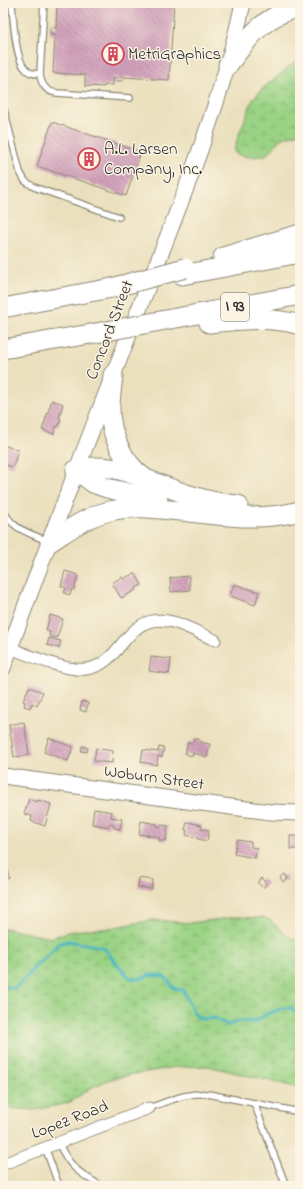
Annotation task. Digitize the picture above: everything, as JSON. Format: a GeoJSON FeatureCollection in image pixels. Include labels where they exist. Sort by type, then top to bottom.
{"type":"FeatureCollection","features":[{"type":"Feature","properties":{"kind":"highway"},"geometry":{"type":"LineString","coordinates":[[228,64],[253,33],[283,12],[300,7]]}},
{"type":"Feature","properties":{"kind":"highway"},"geometry":{"type":"LineString","coordinates":[[184,271],[300,234]]}},
{"type":"Feature","properties":{"kind":"highway","name":"I 93"},"geometry":{"type":"LineString","coordinates":[[3,308],[112,288],[184,271],[300,253]]}},
{"type":"Feature","properties":{"kind":"highway","name":"I 93"},"geometry":{"type":"LineString","coordinates":[[170,323],[300,295]]}},
{"type":"Feature","properties":{"kind":"highway"},"geometry":{"type":"LineString","coordinates":[[3,349],[96,333],[170,323],[275,320],[300,325]]}},
{"type":"Feature","properties":{"kind":"highway"},"geometry":{"type":"LineString","coordinates":[[113,375],[110,409],[114,433],[127,459],[137,472],[144,478]]}},
{"type":"Feature","properties":{"kind":"highway"},"geometry":{"type":"LineString","coordinates":[[76,470],[93,466],[120,470],[187,495],[229,504],[259,505],[300,498]]}},
{"type":"Feature","properties":{"kind":"highway"},"geometry":{"type":"LineString","coordinates":[[76,470],[93,483],[107,488],[204,513]]}},
{"type":"Feature","properties":{"kind":"highway"},"geometry":{"type":"LineString","coordinates":[[50,542],[85,520],[114,510],[142,508],[243,518],[272,516],[300,511]]}},
{"type":"Feature","properties":{"kind":"street","name":"Concord Street"},"geometry":{"type":"LineString","coordinates":[[3,668],[76,470],[198,156],[228,64],[243,3]]}},
{"type":"Feature","properties":{"kind":"street"},"geometry":{"type":"LineString","coordinates":[[10,648],[79,670],[93,668],[105,662],[115,653],[132,632],[138,627],[151,622],[173,622],[215,640]]}},
{"type":"Feature","properties":{"kind":"street","name":"Woburn Street"},"geometry":{"type":"LineString","coordinates":[[3,776],[271,812],[300,813]]}},
{"type":"Feature","properties":{"kind":"street","name":"Lopez Road"},"geometry":{"type":"LineString","coordinates":[[3,1164],[150,1108]]}},
{"type":"Feature","properties":{"kind":"lane"},"geometry":{"type":"LineString","coordinates":[[12,3],[15,35],[22,64],[31,73],[40,74]]}},
{"type":"Feature","properties":{"kind":"lane"},"geometry":{"type":"LineString","coordinates":[[44,3],[40,74],[43,84],[48,90],[54,93],[130,98]]}},
{"type":"Feature","properties":{"kind":"lane"},"geometry":{"type":"LineString","coordinates":[[3,106],[21,175],[28,183],[119,216]]}},
{"type":"Feature","properties":{"kind":"lane"},"geometry":{"type":"LineString","coordinates":[[3,510],[7,519],[14,526],[50,542]]}},
{"type":"Feature","properties":{"kind":"lane"},"geometry":{"type":"LineString","coordinates":[[150,1108],[185,1095],[199,1093],[300,1112]]}},
{"type":"Feature","properties":{"kind":"lane"},"geometry":{"type":"LineString","coordinates":[[254,1103],[286,1186]]}},
{"type":"Feature","properties":{"kind":"lane"},"geometry":{"type":"LineString","coordinates":[[58,1142],[64,1155],[73,1168],[101,1186]]}},
{"type":"Feature","properties":{"kind":"lane"},"geometry":{"type":"LineString","coordinates":[[45,1148],[59,1186]]}},
{"type":"Feature","properties":{"kind":"green space"},"geometry":{"type":"Polygon","coordinates":[[[300,58],[300,133],[282,138],[267,154],[264,155],[250,157],[234,152],[238,137],[253,99],[263,88],[300,58]]]}},
{"type":"Feature","properties":{"kind":"green space"},"geometry":{"type":"Polygon","coordinates":[[[237,917],[262,917],[270,920],[287,936],[300,942],[300,1088],[207,1066],[176,1067],[111,1079],[92,1087],[70,1102],[60,1105],[34,1110],[3,1108],[3,928],[51,938],[68,932],[104,929],[153,920],[190,923],[237,917]]]}},
{"type":"Feature","properties":{"kind":"building","name":"MetriGraphics"},"geometry":{"type":"Polygon","coordinates":[[[57,3],[174,3],[169,80],[124,77],[123,81],[117,81],[117,77],[114,77],[113,85],[105,85],[104,87],[85,86],[85,75],[53,73],[55,35],[50,34],[50,27],[56,28],[57,3]]]}},
{"type":"Feature","properties":{"kind":"building","name":"A.L. Larsen Company, Inc."},"geometry":{"type":"Polygon","coordinates":[[[52,122],[141,152],[126,196],[37,166],[52,122]]]}},
{"type":"Feature","properties":{"kind":"building"},"geometry":{"type":"Polygon","coordinates":[[[52,400],[63,404],[59,418],[61,419],[58,427],[56,426],[54,434],[42,430],[52,400]]]}},
{"type":"Feature","properties":{"kind":"building"},"geometry":{"type":"Polygon","coordinates":[[[3,445],[18,450],[13,467],[3,464],[3,445]]]}},
{"type":"Feature","properties":{"kind":"building"},"geometry":{"type":"Polygon","coordinates":[[[65,571],[78,575],[74,590],[72,589],[70,595],[64,593],[66,588],[61,586],[65,571]]]}},
{"type":"Feature","properties":{"kind":"building"},"geometry":{"type":"Polygon","coordinates":[[[135,573],[142,585],[121,598],[112,583],[122,577],[123,579],[135,573]]]}},
{"type":"Feature","properties":{"kind":"building"},"geometry":{"type":"Polygon","coordinates":[[[189,576],[190,590],[171,592],[170,578],[189,576]]]}},
{"type":"Feature","properties":{"kind":"building"},"geometry":{"type":"Polygon","coordinates":[[[234,584],[259,592],[255,605],[230,596],[234,584]]]}},
{"type":"Feature","properties":{"kind":"building"},"geometry":{"type":"Polygon","coordinates":[[[50,615],[63,619],[57,638],[49,636],[50,632],[46,631],[50,615]]]}},
{"type":"Feature","properties":{"kind":"building"},"geometry":{"type":"Polygon","coordinates":[[[49,638],[61,641],[59,648],[47,645],[49,638]]]}},
{"type":"Feature","properties":{"kind":"building"},"geometry":{"type":"Polygon","coordinates":[[[151,657],[171,659],[169,674],[149,671],[151,657]]]}},
{"type":"Feature","properties":{"kind":"building"},"geometry":{"type":"Polygon","coordinates":[[[29,687],[43,692],[37,706],[32,703],[30,708],[24,706],[25,702],[23,701],[29,687]]]}},
{"type":"Feature","properties":{"kind":"building"},"geometry":{"type":"Polygon","coordinates":[[[82,701],[88,703],[86,712],[80,710],[82,701]]]}},
{"type":"Feature","properties":{"kind":"building"},"geometry":{"type":"Polygon","coordinates":[[[296,715],[300,715],[300,728],[296,728],[296,715]]]}},
{"type":"Feature","properties":{"kind":"building"},"geometry":{"type":"Polygon","coordinates":[[[24,722],[29,755],[14,757],[9,725],[24,722]]]}},
{"type":"Feature","properties":{"kind":"building"},"geometry":{"type":"Polygon","coordinates":[[[49,738],[73,747],[68,761],[44,752],[49,738]]]}},
{"type":"Feature","properties":{"kind":"building"},"geometry":{"type":"Polygon","coordinates":[[[194,738],[200,740],[200,742],[210,744],[207,757],[193,753],[193,756],[185,754],[188,742],[193,743],[194,738]]]}},
{"type":"Feature","properties":{"kind":"building"},"geometry":{"type":"Polygon","coordinates":[[[82,746],[88,748],[87,752],[81,751],[82,746]]]}},
{"type":"Feature","properties":{"kind":"building"},"geometry":{"type":"Polygon","coordinates":[[[159,747],[164,748],[162,757],[158,756],[157,765],[141,762],[143,750],[158,752],[159,747]]]}},
{"type":"Feature","properties":{"kind":"building"},"geometry":{"type":"Polygon","coordinates":[[[96,748],[113,751],[112,763],[94,761],[96,748]]]}},
{"type":"Feature","properties":{"kind":"building"},"geometry":{"type":"Polygon","coordinates":[[[29,799],[51,804],[45,826],[31,821],[32,816],[24,814],[29,799]]]}},
{"type":"Feature","properties":{"kind":"building"},"geometry":{"type":"Polygon","coordinates":[[[94,809],[112,812],[111,817],[122,819],[120,829],[114,828],[114,825],[109,824],[109,827],[92,824],[94,809]]]}},
{"type":"Feature","properties":{"kind":"building"},"geometry":{"type":"Polygon","coordinates":[[[141,821],[157,824],[157,826],[161,827],[161,825],[168,826],[166,841],[159,840],[159,837],[139,834],[141,821]]]}},
{"type":"Feature","properties":{"kind":"building"},"geometry":{"type":"Polygon","coordinates":[[[187,822],[202,825],[201,829],[209,830],[207,841],[186,835],[187,830],[185,830],[187,822]]]}},
{"type":"Feature","properties":{"kind":"building"},"geometry":{"type":"Polygon","coordinates":[[[290,836],[300,836],[300,849],[290,849],[290,836]]]}},
{"type":"Feature","properties":{"kind":"building"},"geometry":{"type":"Polygon","coordinates":[[[237,840],[251,842],[251,847],[257,848],[255,858],[234,854],[237,840]]]}},
{"type":"Feature","properties":{"kind":"building"},"geometry":{"type":"Polygon","coordinates":[[[7,868],[9,878],[3,880],[3,869],[7,868]]]}},
{"type":"Feature","properties":{"kind":"building"},"geometry":{"type":"Polygon","coordinates":[[[285,874],[288,879],[283,882],[280,877],[285,874]]]}},
{"type":"Feature","properties":{"kind":"building"},"geometry":{"type":"Polygon","coordinates":[[[139,878],[153,880],[152,889],[138,887],[139,878]]]}},
{"type":"Feature","properties":{"kind":"building"},"geometry":{"type":"Polygon","coordinates":[[[262,878],[267,883],[263,888],[258,883],[262,878]]]}},
{"type":"Feature","properties":{"kind":"waterway"},"geometry":{"type":"LineString","coordinates":[[3,987],[15,988],[37,964],[46,958],[58,944],[68,941],[102,947],[131,978],[141,979],[147,976],[162,976],[168,980],[174,988],[183,990],[194,1013],[203,1019],[214,1018],[228,1025],[239,1021],[255,1022],[269,1013],[285,1008],[291,1008],[300,1015]]}},
{"type":"Feature","properties":{"kind":"place","name":"MetriGraphics"},"geometry":{"type":"Point","coordinates":[113,54]}},
{"type":"Feature","properties":{"kind":"place","name":"A.L. Larsen Company, Inc."},"geometry":{"type":"Point","coordinates":[89,159]}}]}
